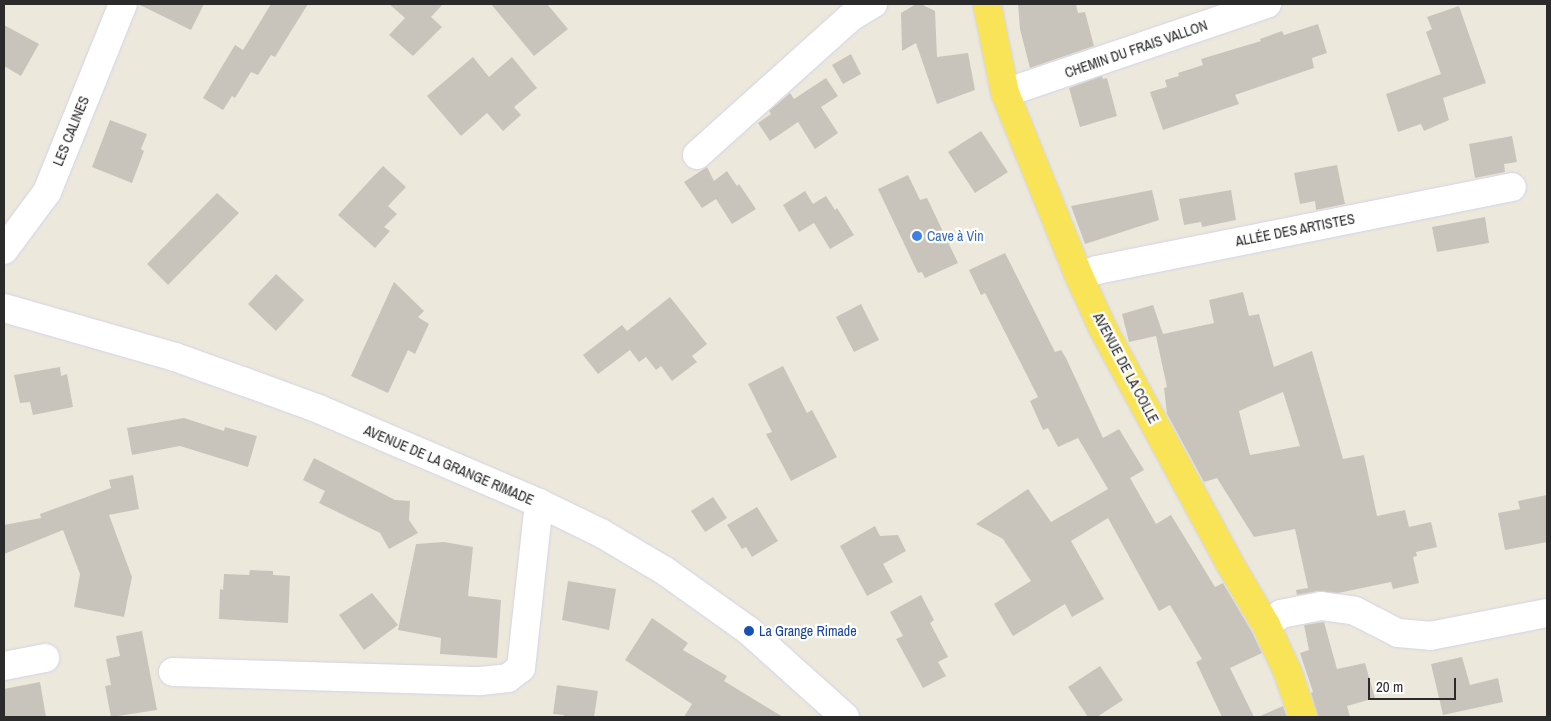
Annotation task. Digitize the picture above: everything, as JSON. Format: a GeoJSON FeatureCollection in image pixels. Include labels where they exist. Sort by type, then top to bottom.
{"type":"FeatureCollection","features":[{"type":"Feature","properties":{"kind":"main road","name":"AVENUE DE LA COLLE"},"geometry":{"type":"LineString","coordinates":[[987,4],[1004,93],[1079,276],[1104,329],[1230,564],[1266,625],[1288,673],[1303,717]]}},
{"type":"Feature","properties":{"kind":"street","name":"LES CALINES"},"geometry":{"type":"LineString","coordinates":[[4,250],[47,192],[123,4]]}},
{"type":"Feature","properties":{"kind":"street"},"geometry":{"type":"LineString","coordinates":[[697,155],[851,17],[872,4]]}},
{"type":"Feature","properties":{"kind":"street","name":"CHEMIN DU FRAIS VALLON"},"geometry":{"type":"LineString","coordinates":[[1004,93],[1267,4]]}},
{"type":"Feature","properties":{"kind":"street","name":"ALLÉE DES ARTISTES"},"geometry":{"type":"LineString","coordinates":[[1079,276],[1097,270],[1512,187]]}},
{"type":"Feature","properties":{"kind":"street","name":"AVENUE DE LA GRANGE RIMADE"},"geometry":{"type":"LineString","coordinates":[[4,308],[175,357],[245,382],[319,410],[540,503],[601,533],[665,571],[749,631],[846,717]]}},
{"type":"Feature","properties":{"kind":"street"},"geometry":{"type":"LineString","coordinates":[[173,672],[481,681],[508,678],[521,668],[540,503]]}},
{"type":"Feature","properties":{"kind":"street"},"geometry":{"type":"LineString","coordinates":[[1266,625],[1282,614],[1321,606],[1355,611],[1398,634],[1430,636],[1547,613]]}},
{"type":"Feature","properties":{"kind":"street"},"geometry":{"type":"LineString","coordinates":[[4,666],[45,658]]}},
{"type":"Feature","properties":{"kind":"building"},"geometry":{"type":"Polygon","coordinates":[[[138,4],[204,4],[191,30],[138,4]]]}},
{"type":"Feature","properties":{"kind":"building"},"geometry":{"type":"Polygon","coordinates":[[[271,4],[308,4],[275,57],[271,55],[258,75],[251,72],[235,98],[232,96],[223,110],[203,98],[235,45],[243,50],[271,4]]]}},
{"type":"Feature","properties":{"kind":"building"},"geometry":{"type":"Polygon","coordinates":[[[389,4],[443,4],[431,17],[442,27],[413,56],[389,35],[405,18],[389,4]]]}},
{"type":"Feature","properties":{"kind":"building"},"geometry":{"type":"Polygon","coordinates":[[[491,4],[547,4],[568,29],[534,56],[491,4]]]}},
{"type":"Feature","properties":{"kind":"building"},"geometry":{"type":"Polygon","coordinates":[[[916,4],[921,4],[935,11],[937,57],[968,53],[975,90],[937,104],[916,43],[902,51],[901,13],[916,4]]]}},
{"type":"Feature","properties":{"kind":"building"},"geometry":{"type":"Polygon","coordinates":[[[1018,4],[1076,4],[1078,13],[1085,12],[1094,46],[1030,68],[1020,29],[1018,4]]]}},
{"type":"Feature","properties":{"kind":"building"},"geometry":{"type":"Polygon","coordinates":[[[1459,6],[1486,83],[1443,98],[1449,120],[1424,131],[1421,124],[1398,132],[1386,94],[1441,74],[1426,32],[1432,29],[1427,17],[1459,6]]]}},
{"type":"Feature","properties":{"kind":"building"},"geometry":{"type":"Polygon","coordinates":[[[1318,24],[1327,53],[1312,58],[1314,68],[1235,95],[1239,104],[1163,130],[1150,92],[1167,87],[1165,80],[1179,76],[1178,73],[1203,65],[1201,59],[1261,41],[1260,39],[1282,31],[1284,35],[1318,24]]]}},
{"type":"Feature","properties":{"kind":"building"},"geometry":{"type":"Polygon","coordinates":[[[4,25],[39,44],[21,76],[4,66],[4,25]]]}},
{"type":"Feature","properties":{"kind":"building"},"geometry":{"type":"Polygon","coordinates":[[[851,54],[861,74],[843,84],[832,65],[851,54]]]}},
{"type":"Feature","properties":{"kind":"building"},"geometry":{"type":"Polygon","coordinates":[[[473,57],[489,77],[512,57],[537,88],[514,107],[521,115],[503,131],[487,113],[461,136],[427,96],[473,57]]]}},
{"type":"Feature","properties":{"kind":"building"},"geometry":{"type":"Polygon","coordinates":[[[1102,76],[1103,79],[1107,78],[1117,116],[1080,127],[1069,88],[1102,76]]]}},
{"type":"Feature","properties":{"kind":"building"},"geometry":{"type":"Polygon","coordinates":[[[826,78],[838,96],[821,107],[838,133],[815,149],[798,122],[770,141],[758,123],[771,114],[769,111],[790,93],[794,99],[826,78]]]}},
{"type":"Feature","properties":{"kind":"building"},"geometry":{"type":"Polygon","coordinates":[[[110,120],[147,134],[141,149],[144,151],[132,183],[92,167],[110,120]]]}},
{"type":"Feature","properties":{"kind":"building"},"geometry":{"type":"Polygon","coordinates":[[[981,131],[1008,172],[975,193],[948,152],[981,131]]]}},
{"type":"Feature","properties":{"kind":"building"},"geometry":{"type":"Polygon","coordinates":[[[1512,136],[1517,162],[1504,164],[1505,172],[1475,178],[1469,144],[1512,136]]]}},
{"type":"Feature","properties":{"kind":"building"},"geometry":{"type":"Polygon","coordinates":[[[1337,165],[1345,204],[1316,210],[1315,201],[1300,204],[1294,173],[1337,165]]]}},
{"type":"Feature","properties":{"kind":"building"},"geometry":{"type":"Polygon","coordinates":[[[383,166],[406,187],[388,206],[397,214],[384,227],[390,231],[375,248],[338,215],[383,166]]]}},
{"type":"Feature","properties":{"kind":"building"},"geometry":{"type":"Polygon","coordinates":[[[707,167],[714,181],[727,171],[737,186],[739,184],[756,209],[732,224],[716,199],[702,208],[684,182],[707,167]]]}},
{"type":"Feature","properties":{"kind":"building"},"geometry":{"type":"Polygon","coordinates":[[[908,175],[920,200],[927,198],[958,263],[925,278],[922,272],[918,273],[878,189],[908,175]]]}},
{"type":"Feature","properties":{"kind":"building"},"geometry":{"type":"Polygon","coordinates":[[[1152,190],[1159,220],[1085,244],[1071,206],[1152,190]]]}},
{"type":"Feature","properties":{"kind":"building"},"geometry":{"type":"Polygon","coordinates":[[[1231,190],[1236,220],[1202,227],[1201,222],[1184,225],[1179,199],[1231,190]]]}},
{"type":"Feature","properties":{"kind":"building"},"geometry":{"type":"Polygon","coordinates":[[[805,191],[813,204],[826,196],[835,210],[837,208],[854,235],[830,249],[814,223],[799,232],[783,205],[805,191]]]}},
{"type":"Feature","properties":{"kind":"building"},"geometry":{"type":"Polygon","coordinates":[[[217,193],[239,213],[168,285],[147,264],[217,193]]]}},
{"type":"Feature","properties":{"kind":"building"},"geometry":{"type":"Polygon","coordinates":[[[1485,217],[1489,243],[1437,252],[1432,227],[1485,217]]]}},
{"type":"Feature","properties":{"kind":"building"},"geometry":{"type":"Polygon","coordinates":[[[1005,253],[1055,352],[1061,350],[1066,358],[1103,438],[1119,429],[1144,470],[1130,478],[1156,524],[1171,515],[1215,587],[1223,583],[1252,632],[1262,653],[1230,668],[1254,717],[1222,717],[1196,662],[1202,659],[1170,605],[1159,611],[1108,518],[1071,541],[1104,599],[1072,617],[1065,604],[1013,636],[994,604],[1031,581],[1003,539],[976,524],[1028,489],[1051,522],[1108,489],[1078,438],[1058,447],[1048,428],[1043,430],[1030,401],[1038,397],[985,293],[981,295],[969,270],[1005,253]]]}},
{"type":"Feature","properties":{"kind":"building"},"geometry":{"type":"Polygon","coordinates":[[[276,274],[304,300],[276,331],[248,304],[276,274]]]}},
{"type":"Feature","properties":{"kind":"building"},"geometry":{"type":"Polygon","coordinates":[[[394,282],[424,311],[418,317],[429,324],[415,354],[408,350],[388,393],[351,376],[394,282]]]}},
{"type":"Feature","properties":{"kind":"building"},"geometry":{"type":"Polygon","coordinates":[[[1243,292],[1249,316],[1259,314],[1274,367],[1312,351],[1343,459],[1364,455],[1377,516],[1405,510],[1409,527],[1431,522],[1437,547],[1416,552],[1417,556],[1413,557],[1419,583],[1393,589],[1391,582],[1338,593],[1318,591],[1297,595],[1296,590],[1308,588],[1295,529],[1254,537],[1217,478],[1204,482],[1167,414],[1164,388],[1167,387],[1156,336],[1129,342],[1122,314],[1153,305],[1163,334],[1214,323],[1209,300],[1243,292]],[[1283,392],[1239,411],[1250,455],[1300,446],[1283,392]]]}},
{"type":"Feature","properties":{"kind":"building"},"geometry":{"type":"Polygon","coordinates":[[[670,297],[707,344],[692,356],[697,362],[672,381],[661,366],[656,370],[646,357],[639,362],[630,350],[598,374],[583,355],[622,325],[627,331],[670,297]]]}},
{"type":"Feature","properties":{"kind":"building"},"geometry":{"type":"Polygon","coordinates":[[[861,304],[879,340],[854,352],[836,317],[861,304]]]}},
{"type":"Feature","properties":{"kind":"building"},"geometry":{"type":"Polygon","coordinates":[[[783,366],[807,413],[812,410],[837,457],[791,481],[766,434],[772,432],[748,384],[783,366]]]}},
{"type":"Feature","properties":{"kind":"building"},"geometry":{"type":"Polygon","coordinates":[[[60,367],[61,376],[67,374],[73,407],[33,415],[30,402],[20,403],[14,375],[60,367]]]}},
{"type":"Feature","properties":{"kind":"building"},"geometry":{"type":"Polygon","coordinates":[[[184,418],[224,431],[225,427],[257,436],[248,467],[180,446],[132,455],[127,428],[184,418]]]}},
{"type":"Feature","properties":{"kind":"building"},"geometry":{"type":"Polygon","coordinates":[[[314,458],[395,500],[410,501],[409,520],[418,533],[389,549],[380,533],[319,503],[325,491],[303,480],[314,458]]]}},
{"type":"Feature","properties":{"kind":"building"},"geometry":{"type":"Polygon","coordinates":[[[133,475],[139,509],[109,515],[132,577],[124,617],[74,607],[80,574],[63,530],[4,554],[4,525],[41,518],[40,514],[111,488],[109,480],[133,475]]]}},
{"type":"Feature","properties":{"kind":"building"},"geometry":{"type":"Polygon","coordinates":[[[1547,495],[1547,542],[1505,550],[1498,513],[1520,509],[1518,501],[1547,495]]]}},
{"type":"Feature","properties":{"kind":"building"},"geometry":{"type":"Polygon","coordinates":[[[713,497],[727,518],[705,532],[691,511],[713,497]]]}},
{"type":"Feature","properties":{"kind":"building"},"geometry":{"type":"Polygon","coordinates":[[[757,507],[778,541],[752,557],[746,547],[742,549],[727,525],[757,507]]]}},
{"type":"Feature","properties":{"kind":"building"},"geometry":{"type":"Polygon","coordinates":[[[875,526],[880,536],[898,535],[906,551],[883,564],[893,582],[867,596],[840,546],[875,526]]]}},
{"type":"Feature","properties":{"kind":"building"},"geometry":{"type":"Polygon","coordinates":[[[444,542],[473,547],[468,596],[501,600],[497,658],[440,654],[441,638],[398,630],[416,544],[444,542]]]}},
{"type":"Feature","properties":{"kind":"building"},"geometry":{"type":"Polygon","coordinates":[[[250,570],[273,571],[273,575],[290,576],[288,623],[219,619],[220,589],[223,590],[224,574],[249,575],[250,570]]]}},
{"type":"Feature","properties":{"kind":"building"},"geometry":{"type":"Polygon","coordinates":[[[568,581],[616,589],[609,630],[562,620],[568,581]]]}},
{"type":"Feature","properties":{"kind":"building"},"geometry":{"type":"Polygon","coordinates":[[[372,593],[398,625],[364,650],[339,615],[372,593]]]}},
{"type":"Feature","properties":{"kind":"building"},"geometry":{"type":"Polygon","coordinates":[[[921,595],[934,620],[930,623],[948,657],[938,662],[946,676],[923,688],[896,639],[903,636],[890,612],[921,595]]]}},
{"type":"Feature","properties":{"kind":"building"},"geometry":{"type":"Polygon","coordinates":[[[652,618],[688,643],[683,650],[727,676],[724,681],[783,717],[684,717],[692,704],[625,660],[652,618]]]}},
{"type":"Feature","properties":{"kind":"building"},"geometry":{"type":"Polygon","coordinates":[[[1324,622],[1337,669],[1365,663],[1375,698],[1347,706],[1350,717],[1318,717],[1311,693],[1313,692],[1300,653],[1309,650],[1304,625],[1324,622]]]}},
{"type":"Feature","properties":{"kind":"building"},"geometry":{"type":"Polygon","coordinates":[[[142,631],[157,710],[111,717],[105,686],[111,685],[106,659],[120,656],[116,636],[142,631]]]}},
{"type":"Feature","properties":{"kind":"building"},"geometry":{"type":"Polygon","coordinates":[[[1462,657],[1470,685],[1498,678],[1503,702],[1443,715],[1431,664],[1462,657]]]}},
{"type":"Feature","properties":{"kind":"building"},"geometry":{"type":"Polygon","coordinates":[[[1100,666],[1123,700],[1097,717],[1088,717],[1068,687],[1100,666]]]}},
{"type":"Feature","properties":{"kind":"building"},"geometry":{"type":"Polygon","coordinates":[[[40,682],[46,717],[4,717],[4,689],[40,682]]]}},
{"type":"Feature","properties":{"kind":"building"},"geometry":{"type":"Polygon","coordinates":[[[557,685],[598,691],[594,717],[564,717],[564,715],[553,714],[557,685]]]}},
{"type":"Feature","properties":{"kind":"building"},"geometry":{"type":"Polygon","coordinates":[[[1283,706],[1287,717],[1258,717],[1283,706]]]}},
{"type":"Feature","properties":{"kind":"place","name":"Cave à Vin"},"geometry":{"type":"Point","coordinates":[917,236]}},
{"type":"Feature","properties":{"kind":"place","name":"La Grange Rimade"},"geometry":{"type":"Point","coordinates":[749,631]}}]}
